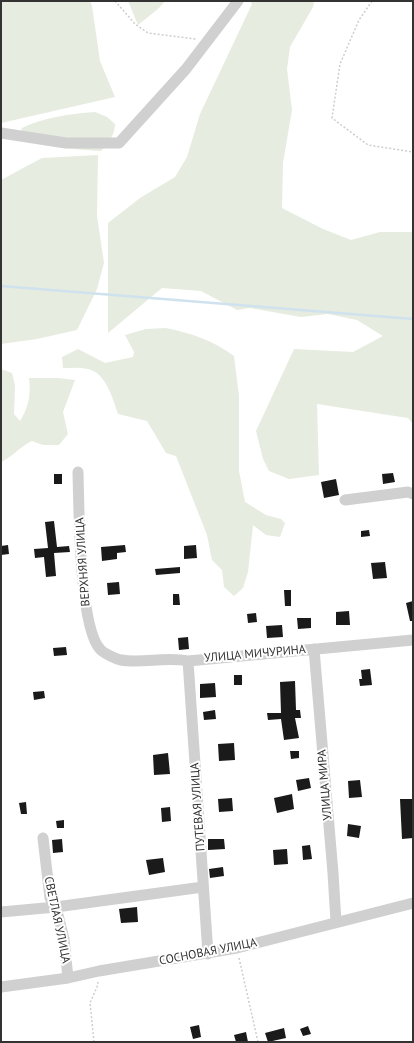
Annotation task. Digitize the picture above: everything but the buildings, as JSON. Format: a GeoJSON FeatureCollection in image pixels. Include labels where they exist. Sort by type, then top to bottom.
{"type":"FeatureCollection","features":[{"type":"Feature","properties":{"kind":"street"},"geometry":{"type":"LineString","coordinates":[[1,133],[66,143],[119,143],[186,69],[238,1]]}},
{"type":"Feature","properties":{"kind":"street","name":"ВЕРХНЯЯ УЛИЦА"},"geometry":{"type":"LineString","coordinates":[[78,472],[82,579],[89,626],[100,650]]}},
{"type":"Feature","properties":{"kind":"street"},"geometry":{"type":"LineString","coordinates":[[345,500],[408,492],[413,494]]}},
{"type":"Feature","properties":{"kind":"street","name":"УЛИЦА МИЧУРИНА"},"geometry":{"type":"LineString","coordinates":[[100,650],[121,660],[177,658],[188,661],[413,640]]}},
{"type":"Feature","properties":{"kind":"street","name":"УЛИЦА МИРА"},"geometry":{"type":"LineString","coordinates":[[314,649],[336,922]]}},
{"type":"Feature","properties":{"kind":"street","name":"ПУТЕВАЯ УЛИЦА"},"geometry":{"type":"LineString","coordinates":[[188,661],[208,954]]}},
{"type":"Feature","properties":{"kind":"street","name":"СВЕТЛАЯ УЛИЦА"},"geometry":{"type":"LineString","coordinates":[[43,838],[50,898],[56,907],[64,939],[68,978]]}},
{"type":"Feature","properties":{"kind":"street"},"geometry":{"type":"LineString","coordinates":[[1,912],[56,907],[203,887]]}},
{"type":"Feature","properties":{"kind":"street","name":"СОСНОВАЯ УЛИЦА"},"geometry":{"type":"LineString","coordinates":[[1,987],[68,978],[98,971],[208,954],[413,904]]}},
{"type":"Feature","properties":{"kind":"path"},"geometry":{"type":"LineString","coordinates":[[115,1],[135,24],[148,32],[208,40]]}},
{"type":"Feature","properties":{"kind":"path"},"geometry":{"type":"LineString","coordinates":[[372,1],[359,20],[340,64],[332,118],[368,145],[413,152]]}},
{"type":"Feature","properties":{"kind":"path"},"geometry":{"type":"LineString","coordinates":[[237,948],[258,1042]]}},
{"type":"Feature","properties":{"kind":"path"},"geometry":{"type":"LineString","coordinates":[[94,1042],[90,1003],[97,987],[98,971]]}},
{"type":"Feature","properties":{"kind":"shaded area"},"geometry":{"type":"Polygon","coordinates":[[[1,1],[90,1],[100,61],[115,97],[1,123],[1,1]]]}},
{"type":"Feature","properties":{"kind":"shaded area"},"geometry":{"type":"Polygon","coordinates":[[[128,1],[165,1],[159,8],[138,25],[128,1]]]}},
{"type":"Feature","properties":{"kind":"shaded area"},"geometry":{"type":"Polygon","coordinates":[[[250,1],[314,1],[313,7],[290,47],[287,69],[292,110],[283,163],[282,208],[323,229],[351,240],[380,232],[413,232],[413,424],[408,418],[317,404],[319,475],[289,479],[269,471],[263,459],[256,431],[294,349],[353,352],[383,336],[357,320],[328,314],[301,317],[250,308],[237,310],[201,291],[162,288],[108,333],[108,223],[140,198],[175,177],[187,157],[200,114],[252,4],[250,1]]]}},
{"type":"Feature","properties":{"kind":"shaded area"},"geometry":{"type":"Polygon","coordinates":[[[95,112],[107,117],[115,124],[115,128],[109,142],[101,151],[71,149],[34,143],[19,138],[22,128],[30,124],[67,115],[95,112]]]}},
{"type":"Feature","properties":{"kind":"shaded area"},"geometry":{"type":"Polygon","coordinates":[[[98,155],[97,216],[104,263],[97,289],[77,330],[37,339],[1,344],[1,180],[42,158],[98,155]]]}},
{"type":"Feature","properties":{"kind":"shaded area"},"geometry":{"type":"Polygon","coordinates":[[[166,328],[202,338],[234,356],[239,396],[239,471],[245,502],[266,515],[281,519],[285,523],[280,537],[266,535],[253,525],[248,572],[243,588],[234,596],[224,587],[222,570],[212,560],[207,535],[176,456],[166,453],[147,421],[118,414],[108,387],[100,376],[94,371],[79,368],[63,368],[62,357],[78,349],[105,363],[133,357],[134,352],[125,335],[146,329],[166,328]]]}},
{"type":"Feature","properties":{"kind":"shaded area"},"geometry":{"type":"Polygon","coordinates":[[[1,369],[12,373],[15,385],[14,414],[20,421],[29,400],[29,378],[58,378],[75,380],[63,412],[68,434],[59,445],[43,445],[32,441],[1,462],[1,369]]]}},
{"type":"Feature","properties":{"kind":"waterway"},"geometry":{"type":"LineString","coordinates":[[1,286],[413,319]]}}]}
